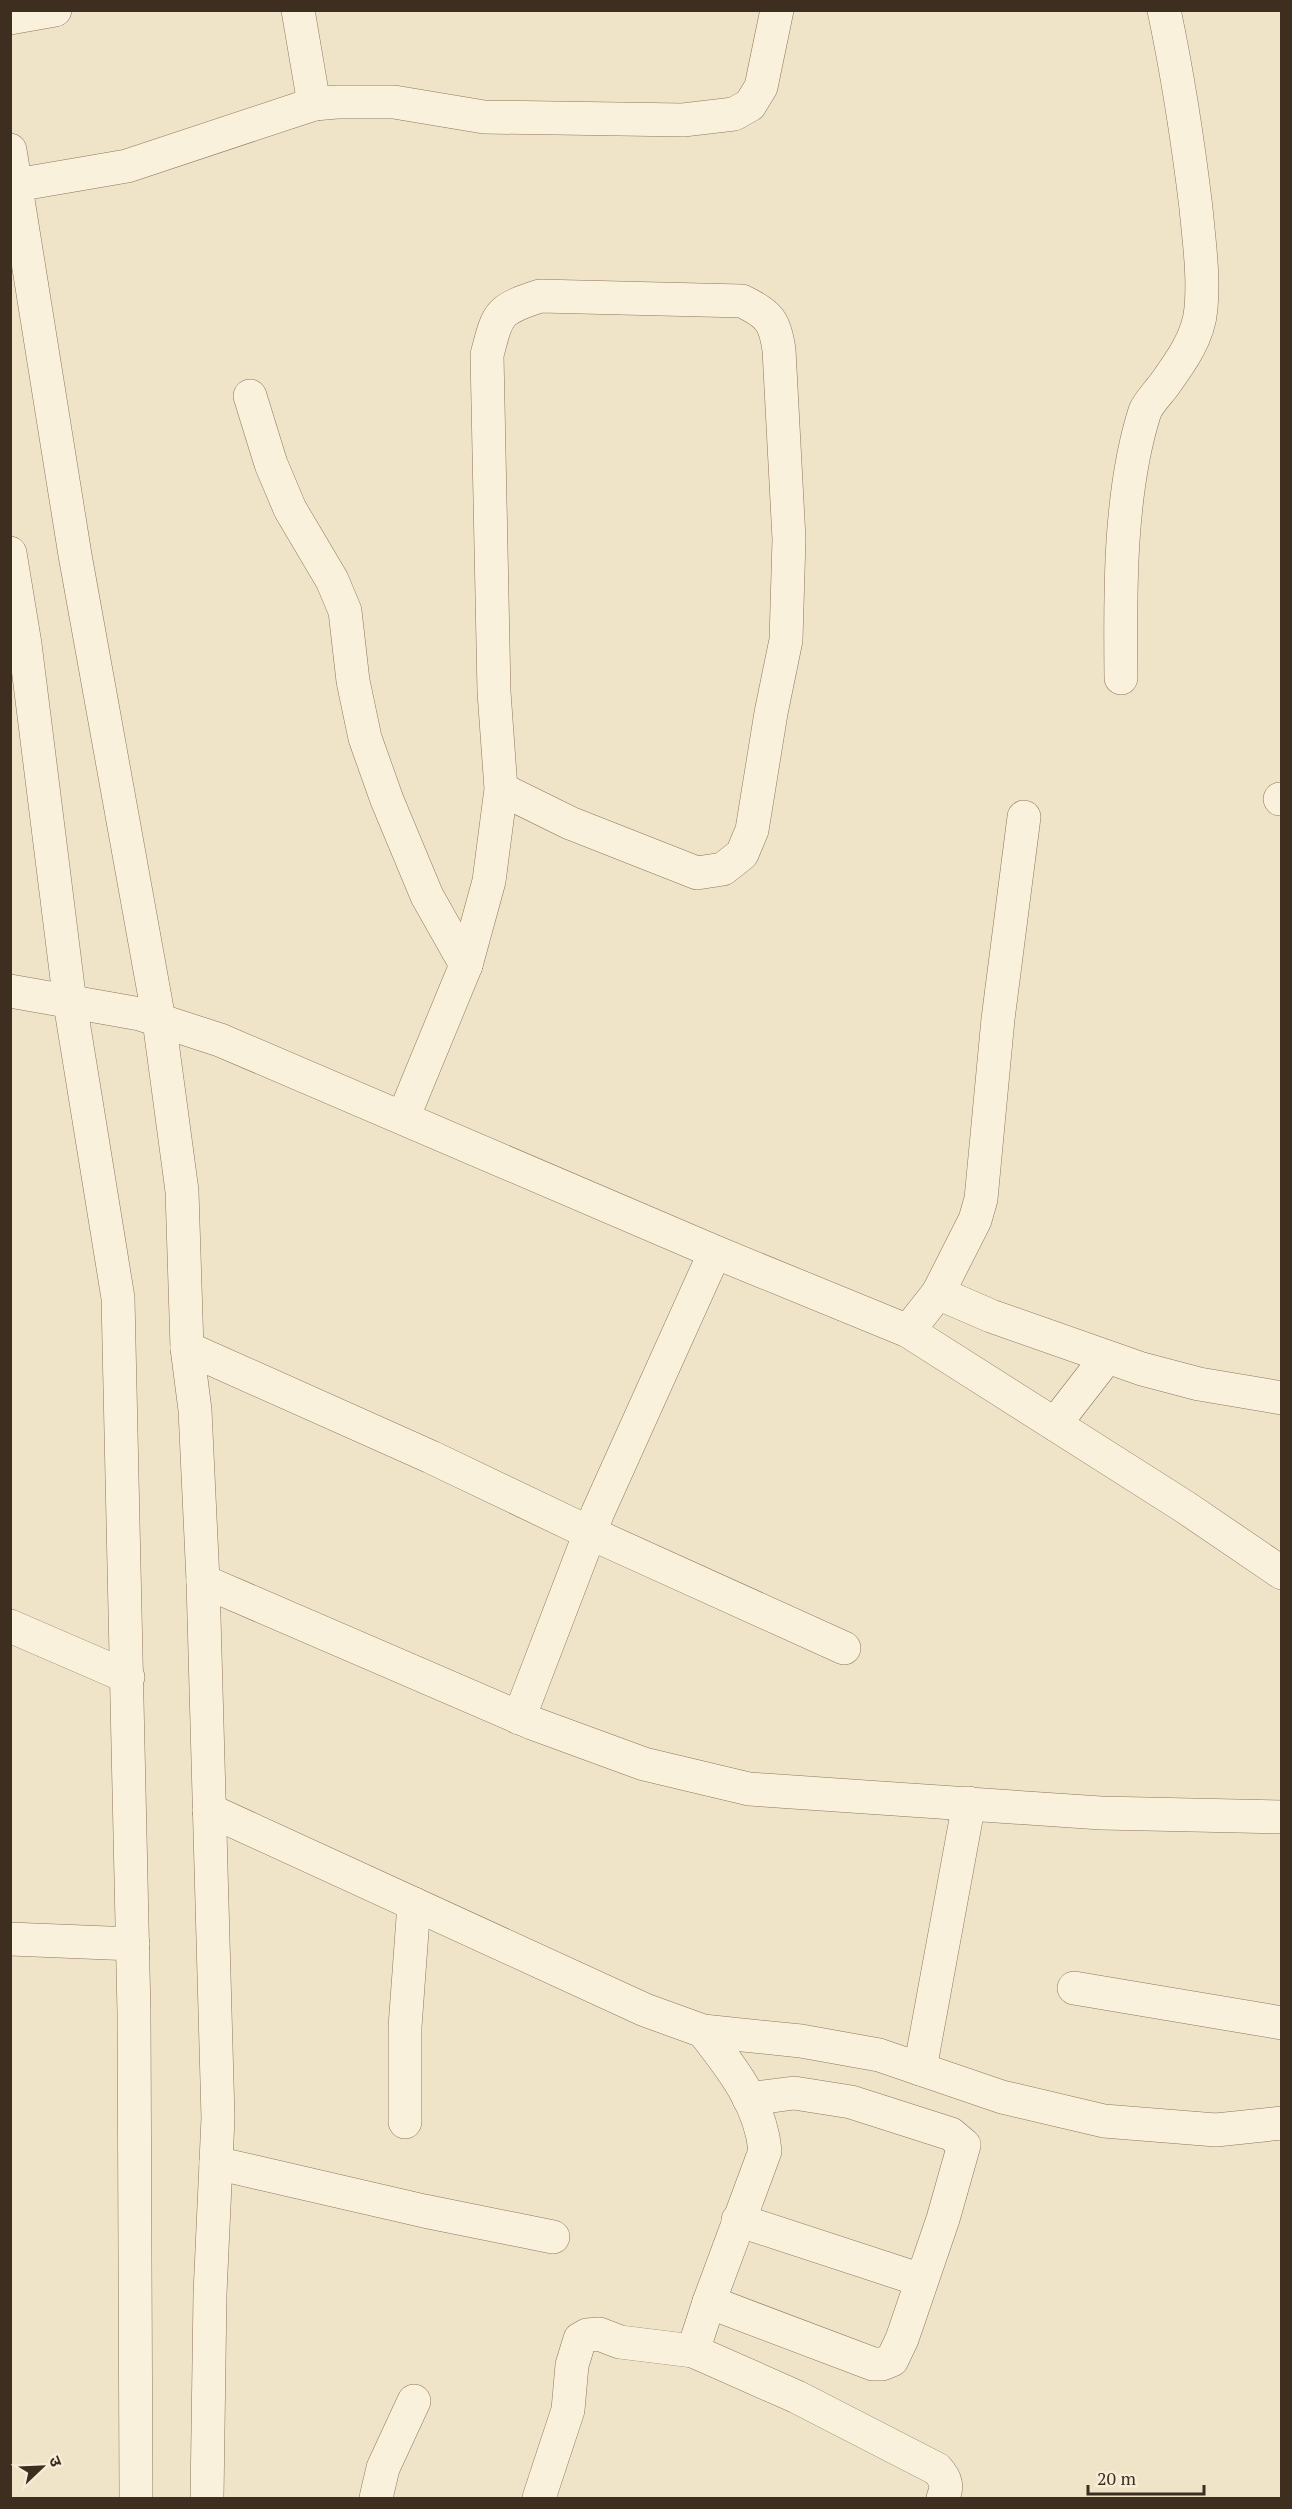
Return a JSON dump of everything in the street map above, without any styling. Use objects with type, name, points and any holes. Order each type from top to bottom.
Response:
[{"type":"street","points":[[10,18],[55,10]]},
{"type":"street","points":[[298,10],[314,104]]},
{"type":"street","points":[[16,185],[127,166],[314,104],[394,102],[484,117],[683,120],[734,114],[750,105],[760,87],[777,10]]},
{"type":"street","points":[[1121,678],[1120,603],[1129,491],[1137,445],[1146,408],[1191,346],[1201,310],[1201,256],[1193,185],[1180,87],[1164,10]]},
{"type":"street","points":[[10,150],[149,1017],[182,1191],[187,1348],[195,1410],[203,1581],[218,2118],[210,2294],[207,2499]]},
{"type":"street","points":[[403,1118],[466,966],[489,881],[501,789],[494,692],[487,355],[496,322],[510,306],[540,296],[742,301],[763,311],[776,330],[778,350],[789,538],[786,629],[752,830],[742,854],[723,869],[697,873],[570,824],[501,789]]},
{"type":"street","points":[[250,396],[271,464],[290,509],[332,580],[345,611],[353,681],[365,738],[387,800],[427,896],[466,966]]},
{"type":"street","points":[[10,553],[25,644],[70,1003],[118,1298],[133,1944],[136,2499]]},
{"type":"street","points":[[908,1331],[938,1293],[975,1220],[981,1199],[998,1019],[1024,817]]},
{"type":"street","points":[[10,991],[149,1017],[220,1040],[715,1252],[908,1331],[1185,1507],[1281,1573]]},
{"type":"street","points":[[519,1718],[590,1533],[715,1252]]},
{"type":"street","points":[[938,1293],[992,1316],[1107,1357],[1198,1384],[1281,1398]]},
{"type":"street","points":[[187,1348],[431,1457],[590,1533],[844,1648]]},
{"type":"street","points":[[1055,1425],[1107,1357]]},
{"type":"street","points":[[203,1581],[519,1718],[644,1764],[748,1790],[1101,1813],[1281,1817]]},
{"type":"street","points":[[10,1626],[128,1677]]},
{"type":"street","points":[[920,2069],[969,1803]]},
{"type":"street","points":[[209,1810],[645,2010],[703,2031],[823,2045],[879,2055],[1002,2097],[1104,2121],[1216,2130],[1281,2123]]},
{"type":"street","points":[[405,2122],[405,2027],[414,1904]]},
{"type":"street","points":[[10,1939],[133,1944]]},
{"type":"street","points":[[1074,1988],[1281,2023]]},
{"type":"street","points":[[693,2351],[738,2220],[765,2151],[763,2131],[749,2099],[736,2074],[703,2031]]},
{"type":"street","points":[[709,2302],[873,2364],[882,2364],[892,2360],[902,2339],[943,2219],[964,2145],[960,2139],[951,2134],[851,2102],[794,2093],[749,2099]]},
{"type":"street","points":[[216,2163],[424,2211],[553,2237]]},
{"type":"street","points":[[738,2220],[921,2280]]},
{"type":"street","points":[[539,2499],[567,2410],[572,2365],[580,2339],[587,2335],[599,2334],[620,2342],[693,2351],[797,2397],[937,2469],[945,2478],[947,2490],[943,2499]]},
{"type":"street","points":[[376,2499],[383,2468],[414,2401]]}]
